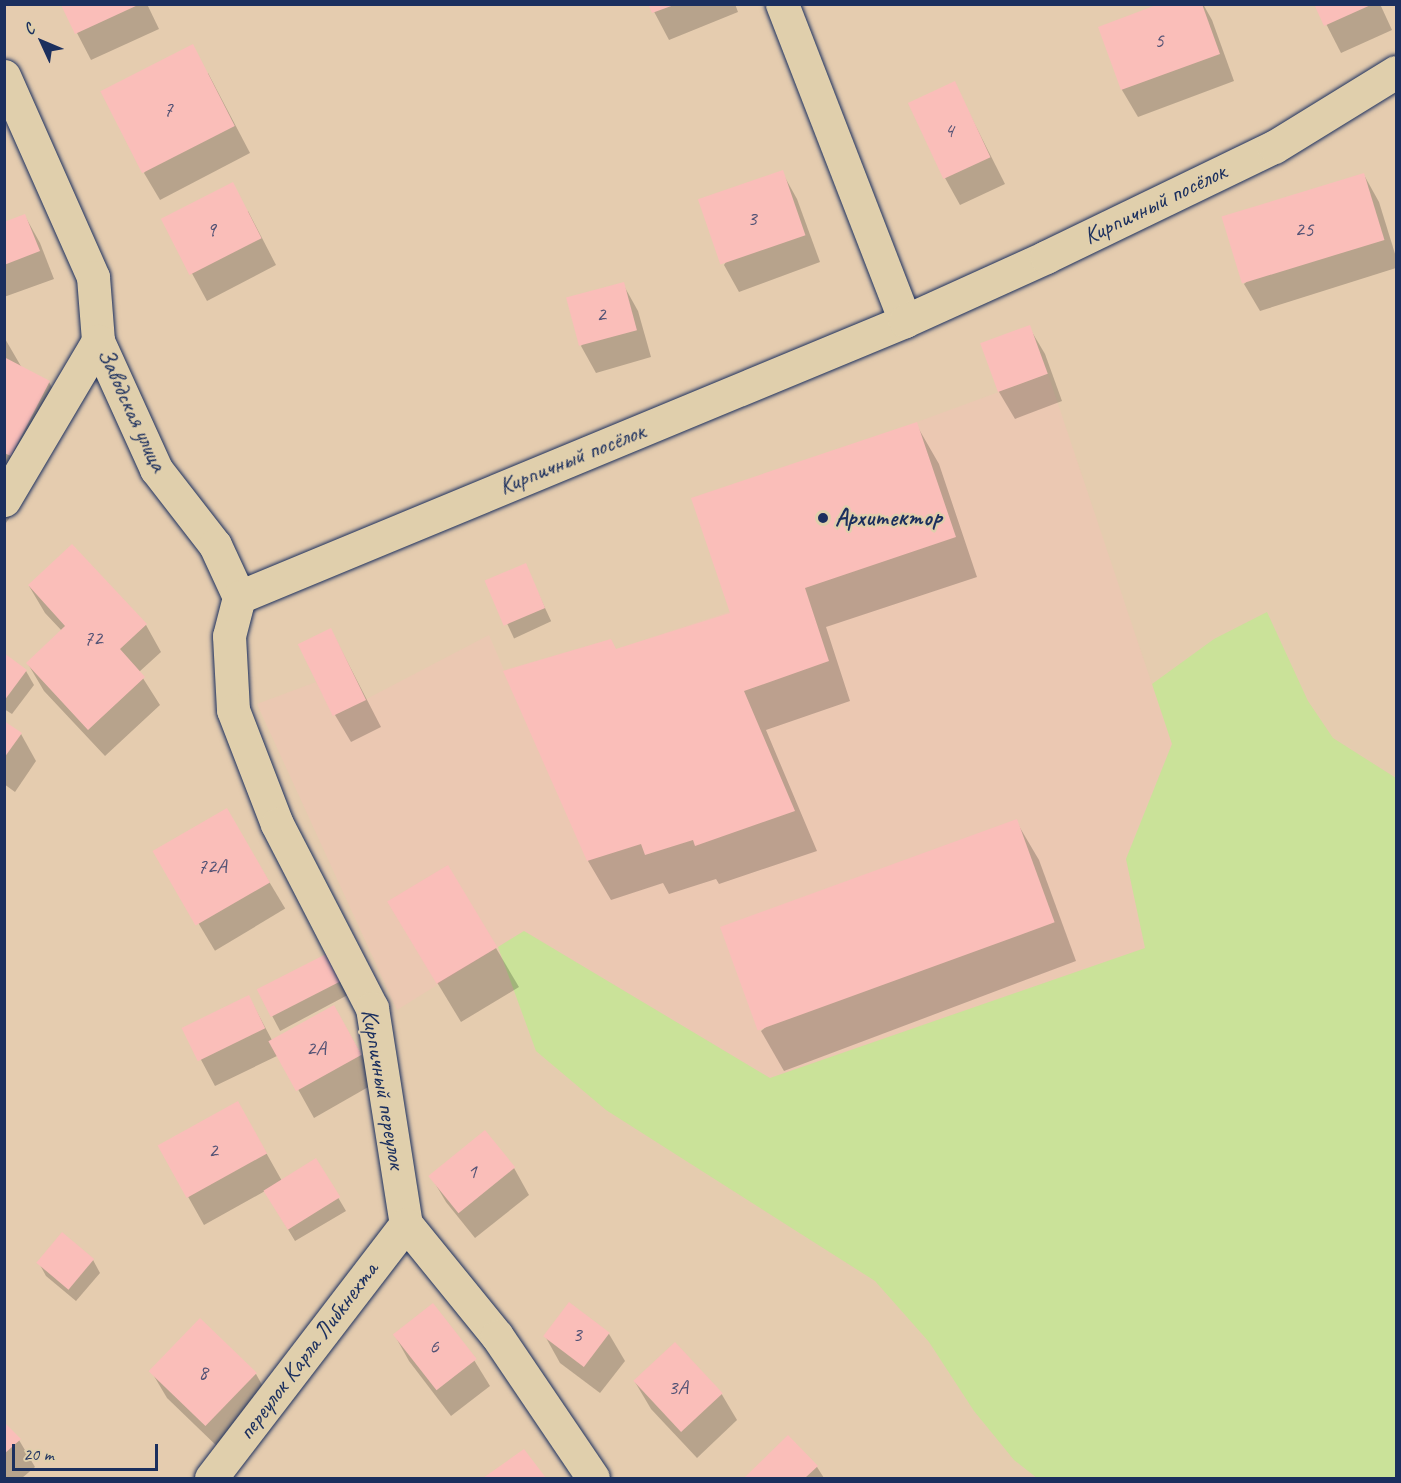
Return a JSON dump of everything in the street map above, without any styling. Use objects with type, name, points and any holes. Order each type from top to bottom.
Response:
[{"type":"street","points":[[782,4],[905,321]]},
{"type":"street","name":"Кирпичный посёлок","points":[[239,597],[905,321],[1046,257],[1274,147],[1396,72]]},
{"type":"street","name":"Заводская улица","points":[[4,76],[93,276],[98,341],[156,469],[215,545],[239,597]]},
{"type":"street","points":[[4,500],[98,341]]},
{"type":"street","name":"Кирпичный переулок","points":[[239,597],[229,636],[233,710],[278,824],[372,1008],[406,1224]]},
{"type":"street","points":[[406,1224],[497,1336],[593,1479]]},
{"type":"street","name":"переулок Карла Либкнехта","points":[[211,1479],[406,1224]]},
{"type":"shaded area","points":[[1048,374],[1172,744],[1126,859],[1146,948],[770,1078],[524,931],[397,1010],[257,704],[316,682],[334,716],[489,635],[504,670],[611,639],[616,649],[955,537],[917,422]]},
{"type":"green space","points":[[1267,612],[1308,701],[1333,738],[1396,778],[1396,1478],[1037,1478],[1014,1460],[974,1411],[929,1342],[875,1281],[606,1110],[536,1051],[498,947],[524,931],[770,1078],[1145,948],[1126,859],[1172,744],[1152,684],[1214,639]]},
{"type":"building","points":[[648,4],[674,4],[674,5],[652,13]]},
{"type":"building","points":[[1159,4],[1202,4],[1220,54],[1121,90],[1098,27]]},
{"type":"building","points":[[1314,4],[1373,4],[1324,26]]},
{"type":"building","points":[[61,5],[138,5],[75,34]]},
{"type":"building","points":[[193,44],[235,126],[142,173],[100,91]]},
{"type":"building","points":[[955,81],[990,157],[943,179],[908,103]]},
{"type":"building","points":[[783,170],[805,235],[720,265],[698,199]]},
{"type":"building","points":[[1364,173],[1384,240],[1242,284],[1222,217]]},
{"type":"building","points":[[233,182],[262,238],[189,275],[161,219]]},
{"type":"building","points":[[25,214],[40,251],[4,265],[4,222]]},
{"type":"building","points":[[624,282],[637,330],[579,346],[566,298]]},
{"type":"building","points":[[1030,325],[1048,374],[998,392],[980,343]]},
{"type":"building","points":[[4,357],[50,381],[11,456],[4,453]]},
{"type":"building","points":[[917,422],[956,537],[805,588],[829,661],[744,691],[795,811],[695,846],[693,840],[645,855],[641,844],[587,861],[503,671],[611,639],[616,649],[730,613],[691,498]]},
{"type":"building","points":[[72,544],[147,624],[120,649],[145,677],[88,730],[26,663],[65,626],[28,585]]},
{"type":"building","points":[[526,563],[545,608],[504,626],[485,581]]},
{"type":"building","points":[[331,628],[366,700],[333,716],[298,644]]},
{"type":"building","points":[[4,653],[27,670],[4,701]]},
{"type":"building","points":[[4,721],[22,733],[4,758]]},
{"type":"building","points":[[227,808],[270,882],[196,925],[153,851]]},
{"type":"building","points":[[1017,819],[1055,922],[758,1030],[720,927]]},
{"type":"building","points":[[448,865],[497,947],[437,984],[387,902]]},
{"type":"building","points":[[328,953],[342,981],[271,1017],[257,989]]},
{"type":"building","points":[[249,995],[265,1028],[198,1061],[182,1028]]},
{"type":"building","points":[[334,1005],[362,1055],[296,1091],[268,1041]]},
{"type":"building","points":[[238,1101],[267,1153],[187,1198],[158,1146]]},
{"type":"building","points":[[485,1130],[515,1167],[458,1213],[428,1176]]},
{"type":"building","points":[[316,1158],[340,1197],[288,1230],[263,1191]]},
{"type":"building","points":[[62,1232],[94,1259],[68,1290],[36,1263]]},
{"type":"building","points":[[569,1302],[610,1333],[584,1367],[543,1336]]},
{"type":"building","points":[[433,1303],[477,1359],[437,1390],[393,1334]]},
{"type":"building","points":[[200,1318],[257,1373],[205,1426],[149,1371]]},
{"type":"building","points":[[675,1342],[723,1393],[681,1432],[633,1381]]},
{"type":"building","points":[[4,1422],[21,1439],[4,1454]]},
{"type":"building","points":[[788,1435],[818,1466],[805,1478],[744,1478]]},
{"type":"building","points":[[524,1449],[546,1478],[483,1478]]},
{"type":"place","name":"Архитектор","points":[[823,518]]}]
